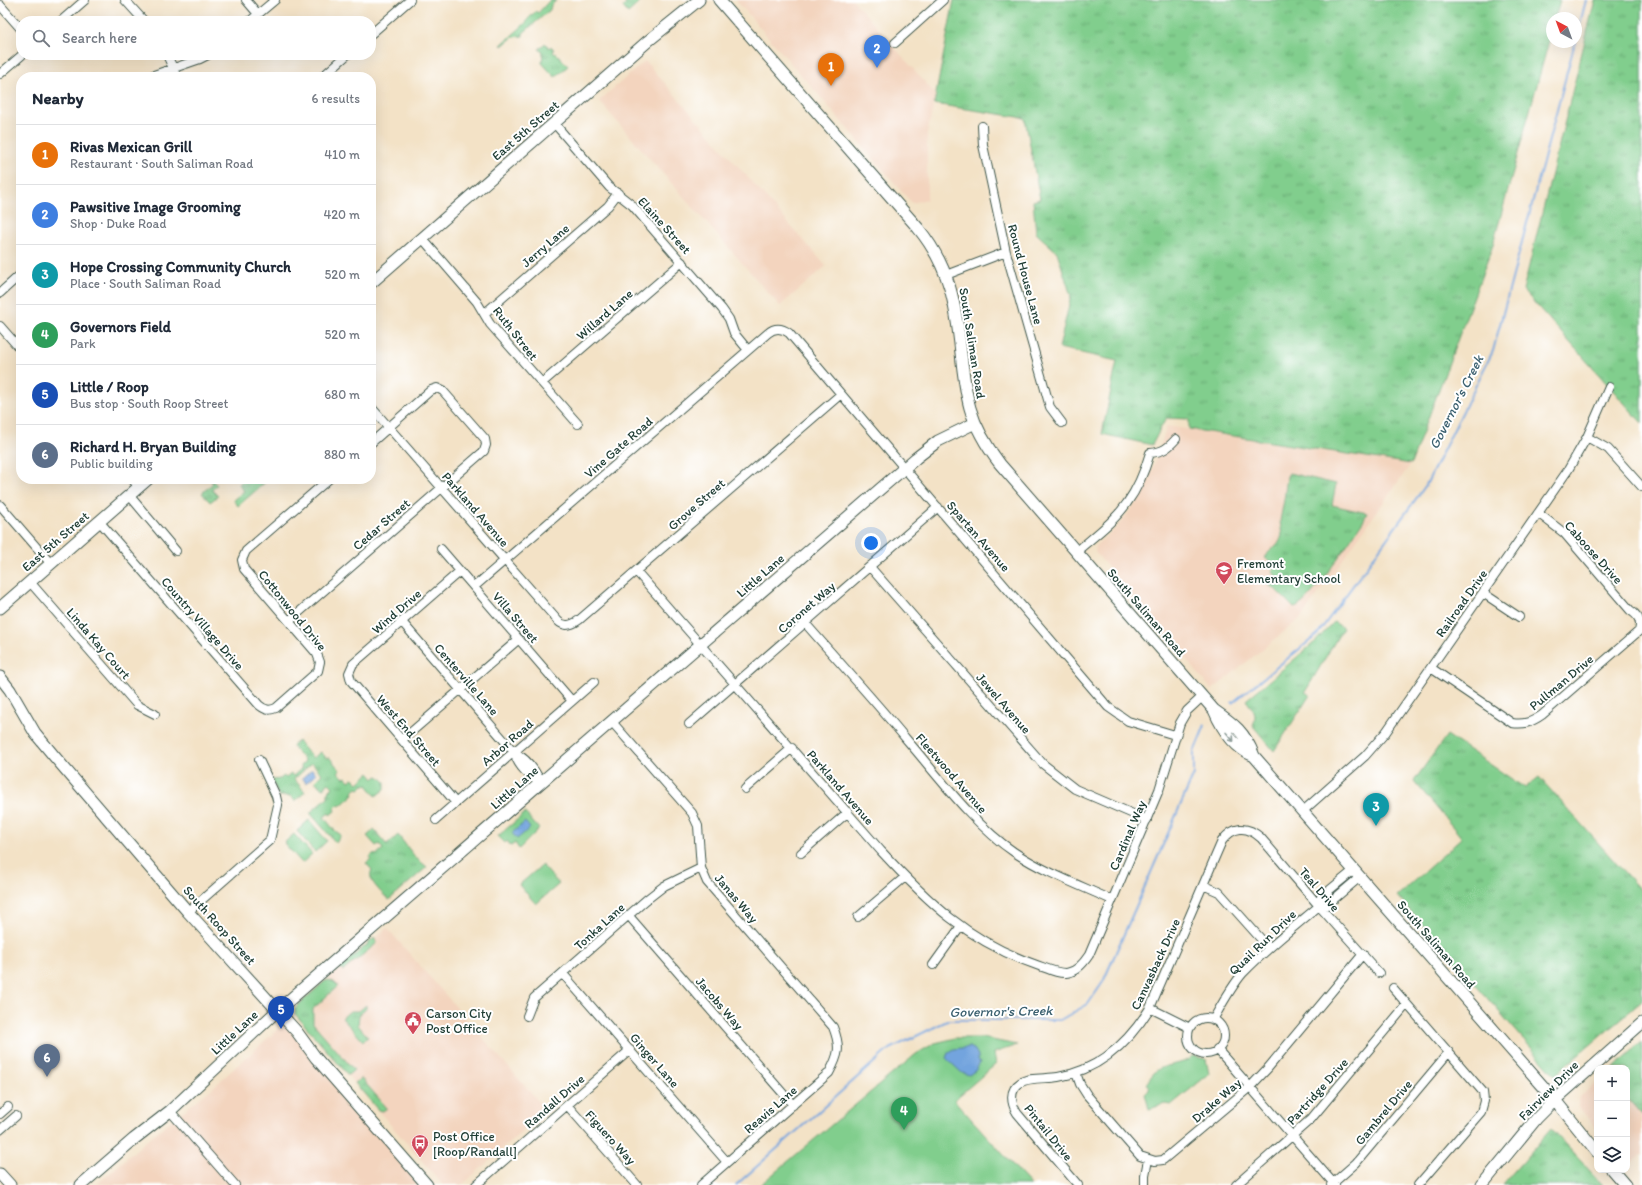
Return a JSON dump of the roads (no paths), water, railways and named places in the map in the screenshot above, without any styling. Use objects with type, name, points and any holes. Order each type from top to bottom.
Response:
[{"type":"main road","name":"East 5th Street","points":[[376,279],[648,41],[699,0]]},
{"type":"main road","name":"South Saliman Road","points":[[719,0],[918,228],[935,252],[946,275],[956,311],[967,398],[975,423],[987,446],[1004,469],[1202,697],[1214,710],[1232,722],[1248,740],[1254,756],[1555,1100],[1594,1148]]},
{"type":"main road","name":"Little Lane","points":[[81,1185],[134,1139],[170,1111],[278,1010],[905,468],[938,441],[975,423]]},
{"type":"main road","name":"East 5th Street","points":[[0,608],[129,495],[135,484]]},
{"type":"main road","name":"South Roop Street","points":[[0,677],[10,690],[35,733],[188,912],[278,1010],[316,1058],[427,1185]]},
{"type":"main road","name":"Fairview Drive","points":[[1482,1185],[1537,1118],[1555,1100],[1642,1024]]},
{"type":"main road","points":[[1615,1173],[1625,1185]]},
{"type":"main road","points":[[0,1174],[10,1185]]},
{"type":"street","points":[[67,16],[85,0]]},
{"type":"street","points":[[125,0],[139,16]]},
{"type":"street","points":[[246,0],[258,14]]},
{"type":"street","points":[[256,16],[275,0]]},
{"type":"street","points":[[376,30],[410,0]]},
{"type":"street","points":[[895,43],[943,0]]},
{"type":"street","points":[[0,5],[16,23]]},
{"type":"street","points":[[0,74],[16,60]]},
{"type":"street","points":[[169,60],[175,72]]},
{"type":"street","points":[[162,72],[197,60]]},
{"type":"street","points":[[328,72],[341,60]]},
{"type":"street","name":"Elaine Street","points":[[554,123],[609,187],[632,205],[726,313],[734,333],[748,350]]},
{"type":"street","name":"Round House Lane","points":[[982,126],[983,145],[1006,252],[1050,407],[1062,423]]},
{"type":"street","name":"Jerry Lane","points":[[484,313],[608,206],[618,193]]},
{"type":"street","name":"Ruth Street","points":[[422,238],[478,302],[490,324],[578,424]]},
{"type":"street","points":[[946,275],[1006,252]]},
{"type":"street","name":"Willard Lane","points":[[542,383],[682,262]]},
{"type":"street","points":[[0,293],[16,279]]},
{"type":"street","points":[[0,326],[16,344]]},
{"type":"street","name":"Vine Gate Road","points":[[474,587],[770,331],[779,329]]},
{"type":"street","name":"Spartan Avenue","points":[[779,329],[789,334],[1108,707],[1128,721],[1175,735]]},
{"type":"street","name":"Railroad Drive","points":[[1303,811],[1364,756],[1386,732],[1568,470],[1586,437],[1609,387]]},
{"type":"street","name":"Cedar Street","points":[[289,621],[484,451],[486,445],[485,439],[444,391],[438,388],[431,390],[389,427]]},
{"type":"street","name":"Grove Street","points":[[563,625],[572,625],[579,620],[841,394]]},
{"type":"street","name":"Parkland Avenue","points":[[376,413],[563,625]]},
{"type":"street","points":[[376,439],[389,427]]},
{"type":"street","points":[[1586,437],[1608,449],[1642,487]]},
{"type":"street","points":[[1076,552],[1110,522],[1127,503],[1145,468],[1150,453],[1167,449],[1176,439]]},
{"type":"street","name":"Cottonwood Drive","points":[[296,690],[318,671],[320,662],[317,654],[244,569],[242,560],[246,551],[323,484]]},
{"type":"street","points":[[129,495],[176,551]]},
{"type":"street","points":[[0,505],[51,564]]},
{"type":"street","name":"Coronet Way","points":[[689,724],[870,568],[938,507]]},
{"type":"street","name":"Caboose Drive","points":[[1538,513],[1564,533],[1630,610],[1639,617],[1640,629]]},
{"type":"street","name":"Country Village Drive","points":[[99,521],[259,705],[270,711],[276,708],[296,690]]},
{"type":"street","name":"Villa Street","points":[[441,549],[572,701]]},
{"type":"street","name":"Jewel Avenue","points":[[870,568],[1043,764],[1075,789],[1147,820]]},
{"type":"street","name":"Wind Drive","points":[[349,671],[353,664],[460,571]]},
{"type":"street","name":"Parkland Avenue","points":[[636,571],[905,876],[938,910],[985,943],[1004,953],[1063,973]]},
{"type":"street","name":"Linda Kay Court","points":[[30,582],[137,705],[155,714]]},
{"type":"street","points":[[1483,593],[1518,617]]},
{"type":"street","name":"Centerville Lane","points":[[402,622],[514,752],[523,757],[536,771],[541,783]]},
{"type":"street","name":"Fleetwood Avenue","points":[[805,623],[936,774],[992,835],[1013,851],[1038,866],[1112,900]]},
{"type":"street","name":"Pullman Drive","points":[[1431,668],[1512,723],[1520,725],[1532,722],[1542,715],[1640,629]]},
{"type":"street","points":[[402,740],[519,639]]},
{"type":"street","name":"West End Street","points":[[349,671],[351,681],[456,803]]},
{"type":"street","name":"Arbor Road","points":[[436,820],[594,682]]},
{"type":"street","name":"Cardinal Way","points":[[1063,973],[1070,973],[1082,965],[1089,955],[1147,820],[1163,778],[1175,735],[1185,713],[1202,697]]},
{"type":"street","name":"Janas Way","points":[[612,722],[692,813],[698,826],[701,868],[707,882],[833,1027],[838,1042]]},
{"type":"street","points":[[745,789],[792,748]]},
{"type":"street","points":[[188,912],[270,840],[278,805],[276,796],[259,760]]},
{"type":"street","points":[[801,853],[848,812]]},
{"type":"street","name":"Canvasback Drive","points":[[1014,1090],[1019,1083],[1025,1080],[1044,1079],[1076,1073],[1097,1063],[1115,1050],[1134,1031],[1150,1008],[1222,841],[1229,833],[1240,829]]},
{"type":"street","name":"Teal Drive","points":[[1240,829],[1250,830],[1261,838],[1378,973]]},
{"type":"street","name":"Tonka Lane","points":[[527,1016],[534,998],[564,974],[664,886],[701,868]]},
{"type":"street","name":"Quail Run Drive","points":[[1213,1020],[1225,998],[1242,974],[1269,948],[1319,906],[1321,897],[1357,874]]},
{"type":"street","name":"Quail Run Drive","points":[[1319,906],[1327,906],[1339,895],[1357,874]]},
{"type":"street","points":[[858,917],[905,876]]},
{"type":"street","points":[[1203,885],[1219,892],[1269,948]]},
{"type":"street","points":[[1333,888],[1339,895]]},
{"type":"street","name":"Jacobs Way","points":[[629,916],[793,1105]]},
{"type":"street","points":[[933,965],[961,926]]},
{"type":"street","name":"Drake Way","points":[[1148,1160],[1163,1160],[1170,1155],[1250,1087],[1268,1068],[1363,954]]},
{"type":"street","name":"Ginger Lane","points":[[564,974],[727,1162]]},
{"type":"street","points":[[1393,988],[1483,1092],[1484,1101],[1481,1112],[1418,1185]]},
{"type":"street","name":"Partridge Drive","points":[[1236,1185],[1311,1119],[1407,1004]]},
{"type":"street","points":[[1150,1008],[1190,1028]]},
{"type":"street","points":[[1202,1019],[1213,1020],[1218,1023],[1224,1033],[1221,1045],[1218,1049],[1206,1054],[1195,1050],[1189,1040],[1190,1028],[1193,1024],[1202,1019]]},
{"type":"street","name":"Reavis Lane","points":[[701,1185],[829,1073],[837,1057],[838,1042]]},
{"type":"street","points":[[1218,1049],[1333,1184]]},
{"type":"street","name":"Randall Drive","points":[[476,1185],[630,1050]]},
{"type":"street","name":"Gambrel Drive","points":[[1333,1184],[1356,1163],[1449,1052]]},
{"type":"street","points":[[1076,1073],[1080,1084],[1088,1095],[1140,1156],[1148,1160],[1144,1175],[1145,1185]]},
{"type":"street","name":"Pintail Drive","points":[[1014,1090],[1012,1102],[1017,1112],[1078,1185]]},
{"type":"street","name":"Figuero Way","points":[[566,1106],[637,1185]]},
{"type":"street","points":[[0,1114],[8,1107]]},
{"type":"street","points":[[170,1111],[235,1185]]},
{"type":"street","points":[[0,1130],[16,1116]]},
{"type":"water","points":[[312,769],[316,774],[306,783],[302,778]]},
{"type":"water","points":[[525,822],[530,828],[517,839],[512,833]]},
{"type":"water","points":[[969,1047],[976,1052],[980,1063],[976,1070],[969,1075],[962,1073],[946,1058],[948,1053],[954,1049]]},
{"type":"waterway","name":"Governor's Creek","points":[[1582,16],[1586,0]]},
{"type":"waterway","name":"Governor's Creek","points":[[1232,703],[1317,635],[1426,485],[1493,351],[1573,48]]},
{"type":"waterway","name":"Governor's Creek","points":[[736,1185],[888,1050],[949,1020],[1060,1020],[1088,1004],[1103,982],[1194,774],[1194,752],[1205,725]]},
{"type":"place","name":"Pawsitive Image Grooming","points":[[877,68]]},
{"type":"place","name":"Rivas Mexican Grill","points":[[831,86]]},
{"type":"place","name":"Fremont Elementary School","points":[[1224,585]]},
{"type":"place","name":"Hope Crossing Community Church","points":[[1376,826]]},
{"type":"place","name":"Little / Roop","points":[[281,1029]]},
{"type":"place","name":"Carson City Post Office","points":[[413,1035]]},
{"type":"place","name":"Richard H. Bryan Building","points":[[47,1077]]},
{"type":"place","name":"Governors Field","points":[[904,1130]]},
{"type":"place","name":"Post Office [Roop/Randall]","points":[[420,1158]]}]
